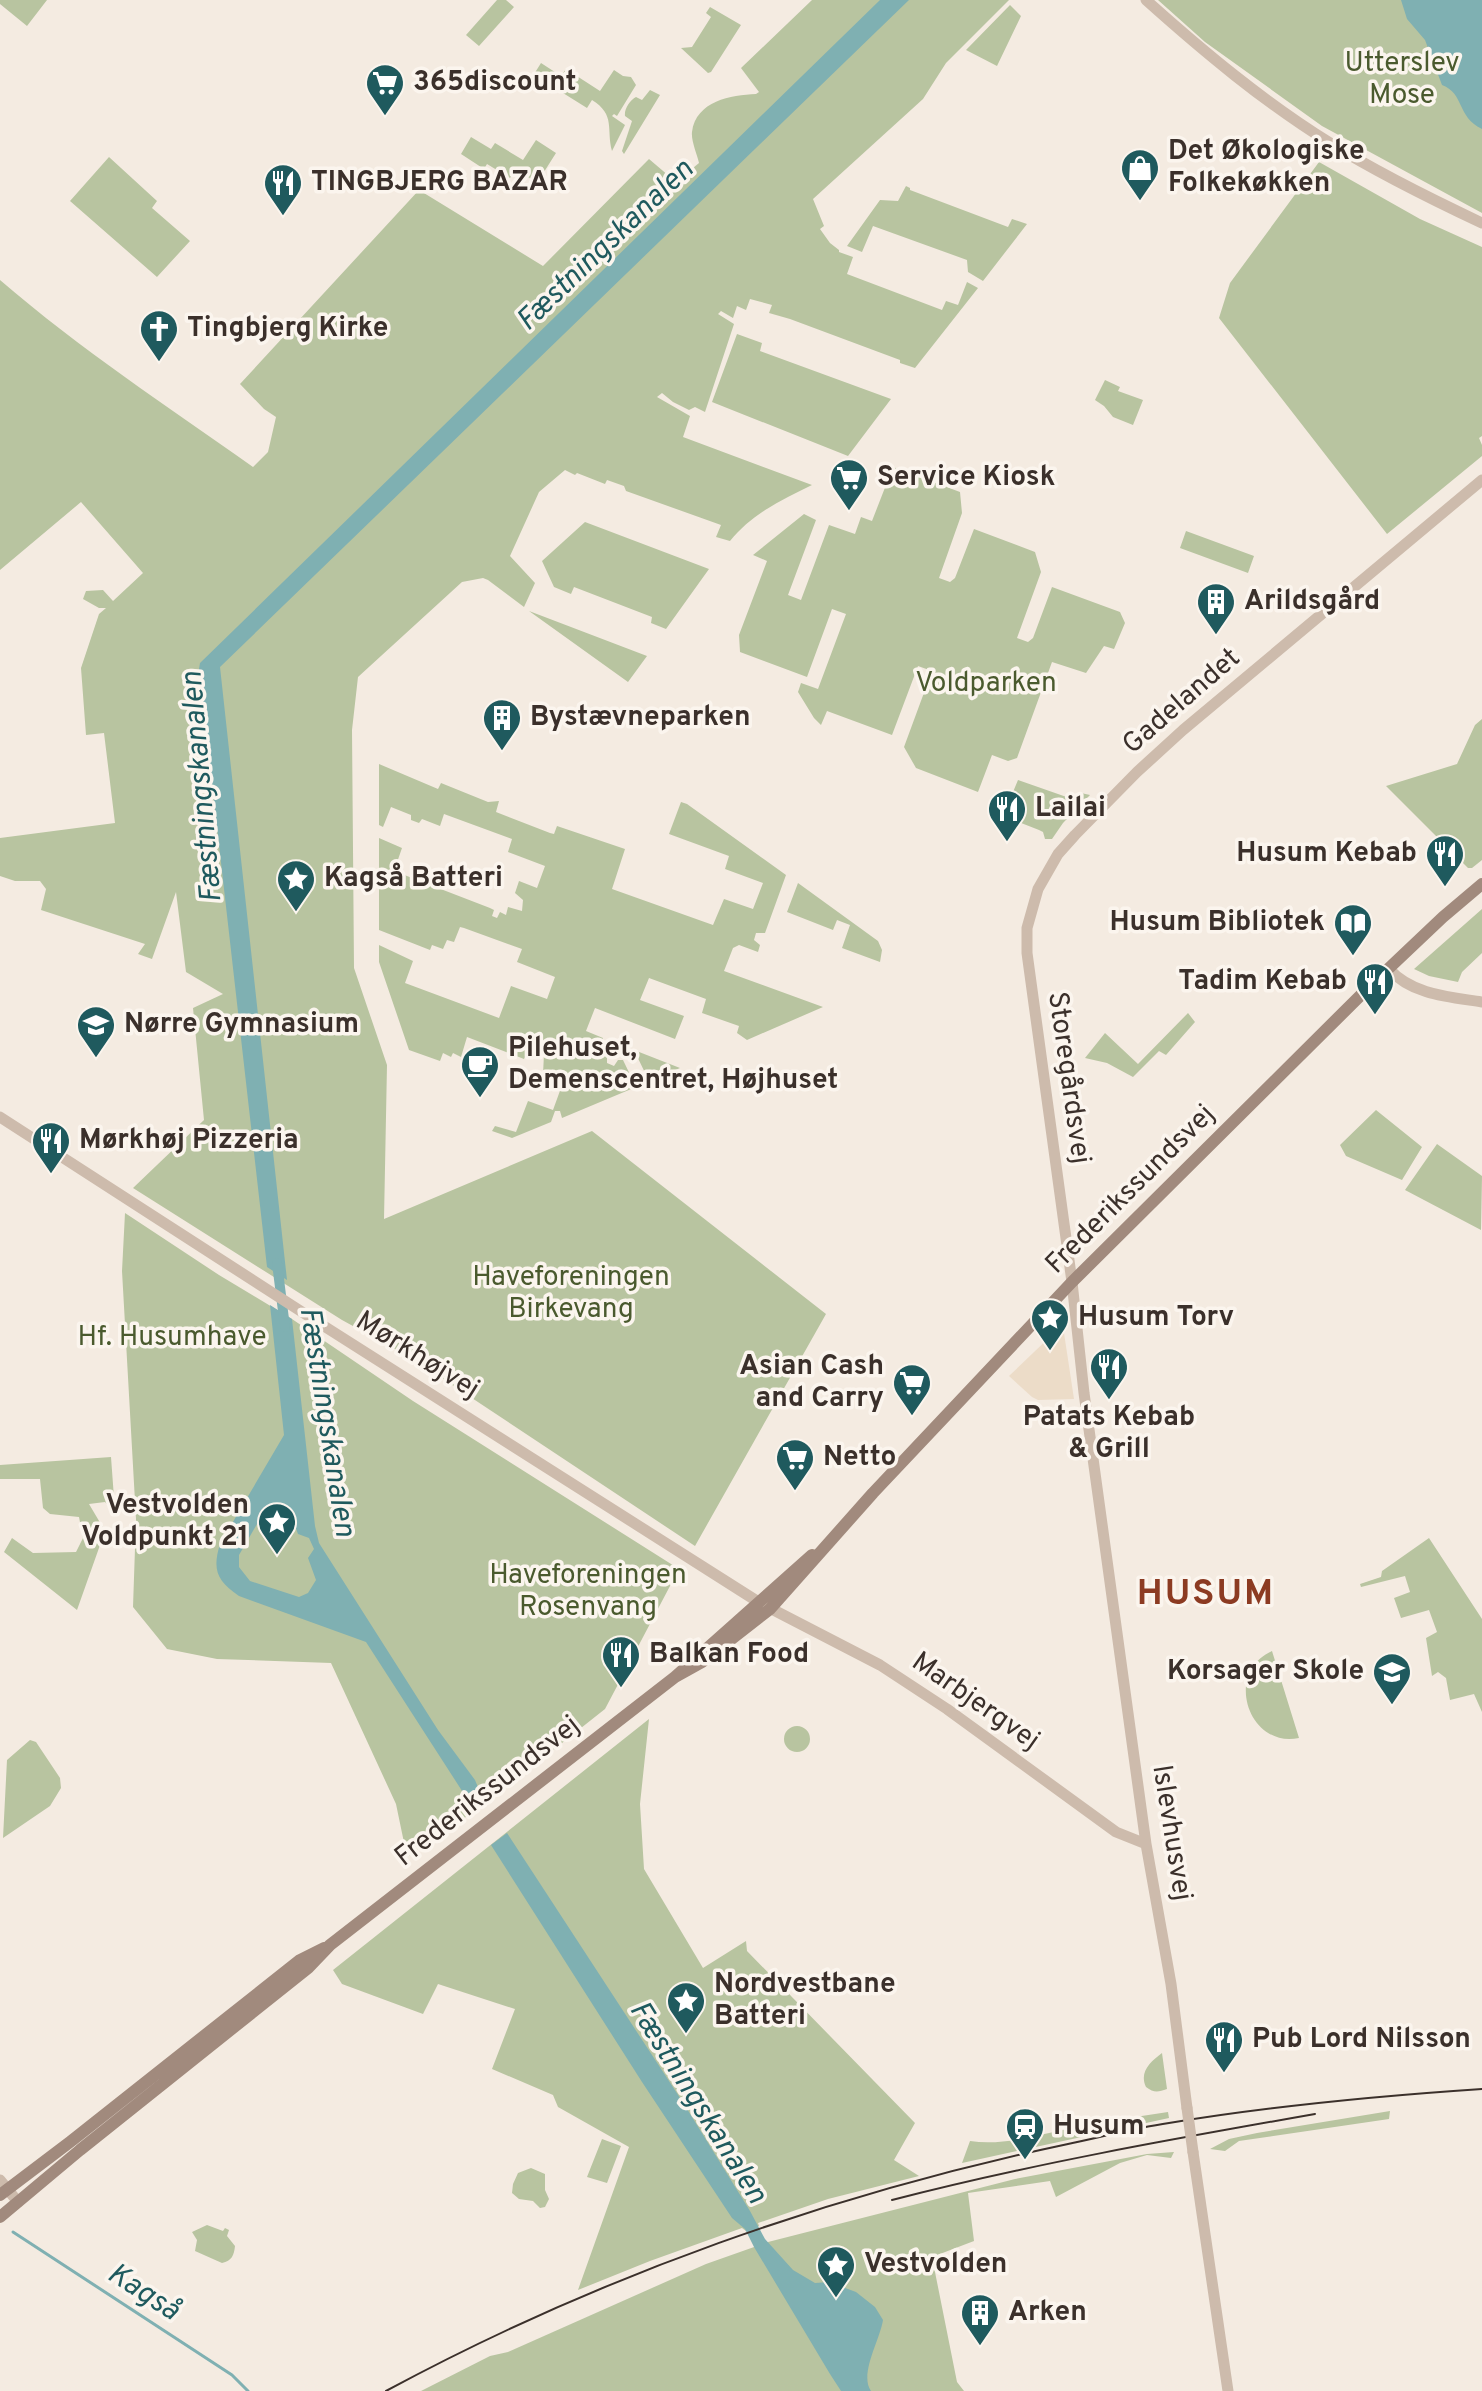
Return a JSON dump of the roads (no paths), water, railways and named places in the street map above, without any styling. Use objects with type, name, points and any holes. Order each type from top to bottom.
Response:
[{"type":"main road","name":"Frederikssundsvej","points":[[0,2217],[308,1968],[330,1945],[675,1677],[702,1662],[802,1575],[827,1543],[1072,1282],[1389,969],[1482,884]]},
{"type":"main road","name":"Frederikssundsvej","points":[[2,2188],[82,2133],[300,1960],[330,1945]]},
{"type":"street","points":[[1146,0],[1205,53],[1331,143],[1482,223]]},
{"type":"street","name":"Gadelandet","points":[[1027,928],[1038,889],[1058,854],[1137,772],[1482,480]]},
{"type":"street","name":"Storegårdsvej","points":[[1027,928],[1027,953],[1072,1282]]},
{"type":"street","points":[[1389,969],[1397,979],[1415,988],[1482,1002]]},
{"type":"street","name":"Mørkhøjvej","points":[[0,1117],[765,1606]]},
{"type":"street","name":"Islevhusvej","points":[[1072,1282],[1084,1393],[1146,1844],[1171,1984],[1228,2391]]},
{"type":"street","name":"Marbjergvej","points":[[765,1606],[880,1665],[1006,1751],[1116,1832],[1146,1844]]},
{"type":"street","points":[[2,2188],[18,2202]]},
{"type":"water","points":[[880,0],[909,0],[220,667],[287,1280],[267,1267],[200,663]]},
{"type":"water","points":[[1401,0],[1482,0],[1482,129],[1468,118],[1454,94],[1442,85],[1425,40],[1407,19]]},
{"type":"water","points":[[270,1305],[292,1319],[319,1543],[438,1730],[475,1780],[485,1804],[475,1811],[366,1642],[239,1596],[221,1580],[216,1561],[220,1544],[284,1435]],"holes":[[[283,1506],[290,1512],[298,1534],[309,1538],[314,1549],[308,1558],[316,1580],[308,1593],[299,1597],[250,1581],[239,1567],[239,1555],[264,1512]]]},
{"type":"water","points":[[507,1833],[684,2104],[765,2239],[793,2270],[815,2283],[829,2282],[856,2292],[875,2307],[883,2320],[867,2376],[871,2391],[841,2391],[745,2229],[732,2218],[642,2082],[491,1845]]},
{"type":"waterway","name":"Fæstningskanalen","points":[[277,1263],[285,1327]]},
{"type":"waterway","name":"Kagså","points":[[13,2232],[232,2375],[248,2391]]},
{"type":"tram line","points":[[386,2391],[467,2349],[633,2275],[718,2243],[892,2188],[980,2164],[1156,2125],[1325,2102],[1482,2089]]},
{"type":"tram line","points":[[892,2200],[1049,2164],[1315,2114]]},
{"type":"place","name":"365discount","points":[[385,117]]},
{"type":"place","name":"Det Økologiske Folkekøkken","points":[[1140,202]]},
{"type":"place","name":"TINGBJERG BAZAR","points":[[283,217]]},
{"type":"place","name":"Tingbjerg Kirke","points":[[159,363]]},
{"type":"place","name":"Service Kiosk","points":[[849,512]]},
{"type":"place","name":"Arildsgård","points":[[1216,636]]},
{"type":"place","name":"Bystævneparken","points":[[502,752]]},
{"type":"place","name":"Lailai","points":[[1007,843]]},
{"type":"place","name":"Husum Kebab","points":[[1445,888]]},
{"type":"place","name":"Kagså Batteri","points":[[296,913]]},
{"type":"place","name":"Husum Bibliotek","points":[[1353,957]]},
{"type":"place","name":"Tadim Kebab","points":[[1375,1016]]},
{"type":"place","name":"Nørre Gymnasium","points":[[96,1059]]},
{"type":"place","name":"Pilehuset, Demenscentret, Højhuset","points":[[480,1099]]},
{"type":"place","name":"Mørkhøj Pizzeria","points":[[51,1175]]},
{"type":"place","name":"Husum Torv","points":[[1050,1352]]},
{"type":"place","name":"Patats Kebab & Grill","points":[[1109,1401]]},
{"type":"place","name":"Asian Cash and Carry","points":[[912,1417]]},
{"type":"place","name":"Netto","points":[[795,1492]]},
{"type":"place","name":"Vestvolden Voldpunkt 21","points":[[277,1556]]},
{"type":"place","name":"Balkan Food","points":[[621,1689]]},
{"type":"place","name":"Korsager Skole","points":[[1392,1706]]},
{"type":"place","name":"Nordvestbane Batteri","points":[[686,2035]]},
{"type":"place","name":"Pub Lord Nilsson","points":[[1224,2074]]},
{"type":"place","name":"Husum","points":[[1025,2161]]},
{"type":"place","name":"Vestvolden","points":[[836,2299]]},
{"type":"place","name":"Arken","points":[[980,2347]]},
{"type":"district","name":"HUSUM","points":[[1206,1595]]},
{"type":"park label","name":"Utterslev Mose","points":[[1402,80]]},
{"type":"park label","name":"Voldparken","points":[[986,684]]},
{"type":"park label","name":"Haveforeningen Birkevang","points":[[571,1294]]},
{"type":"park label","name":"Hf. Husumhave","points":[[172,1338]]},
{"type":"park label","name":"Haveforeningen Rosenvang","points":[[588,1592]]}]
